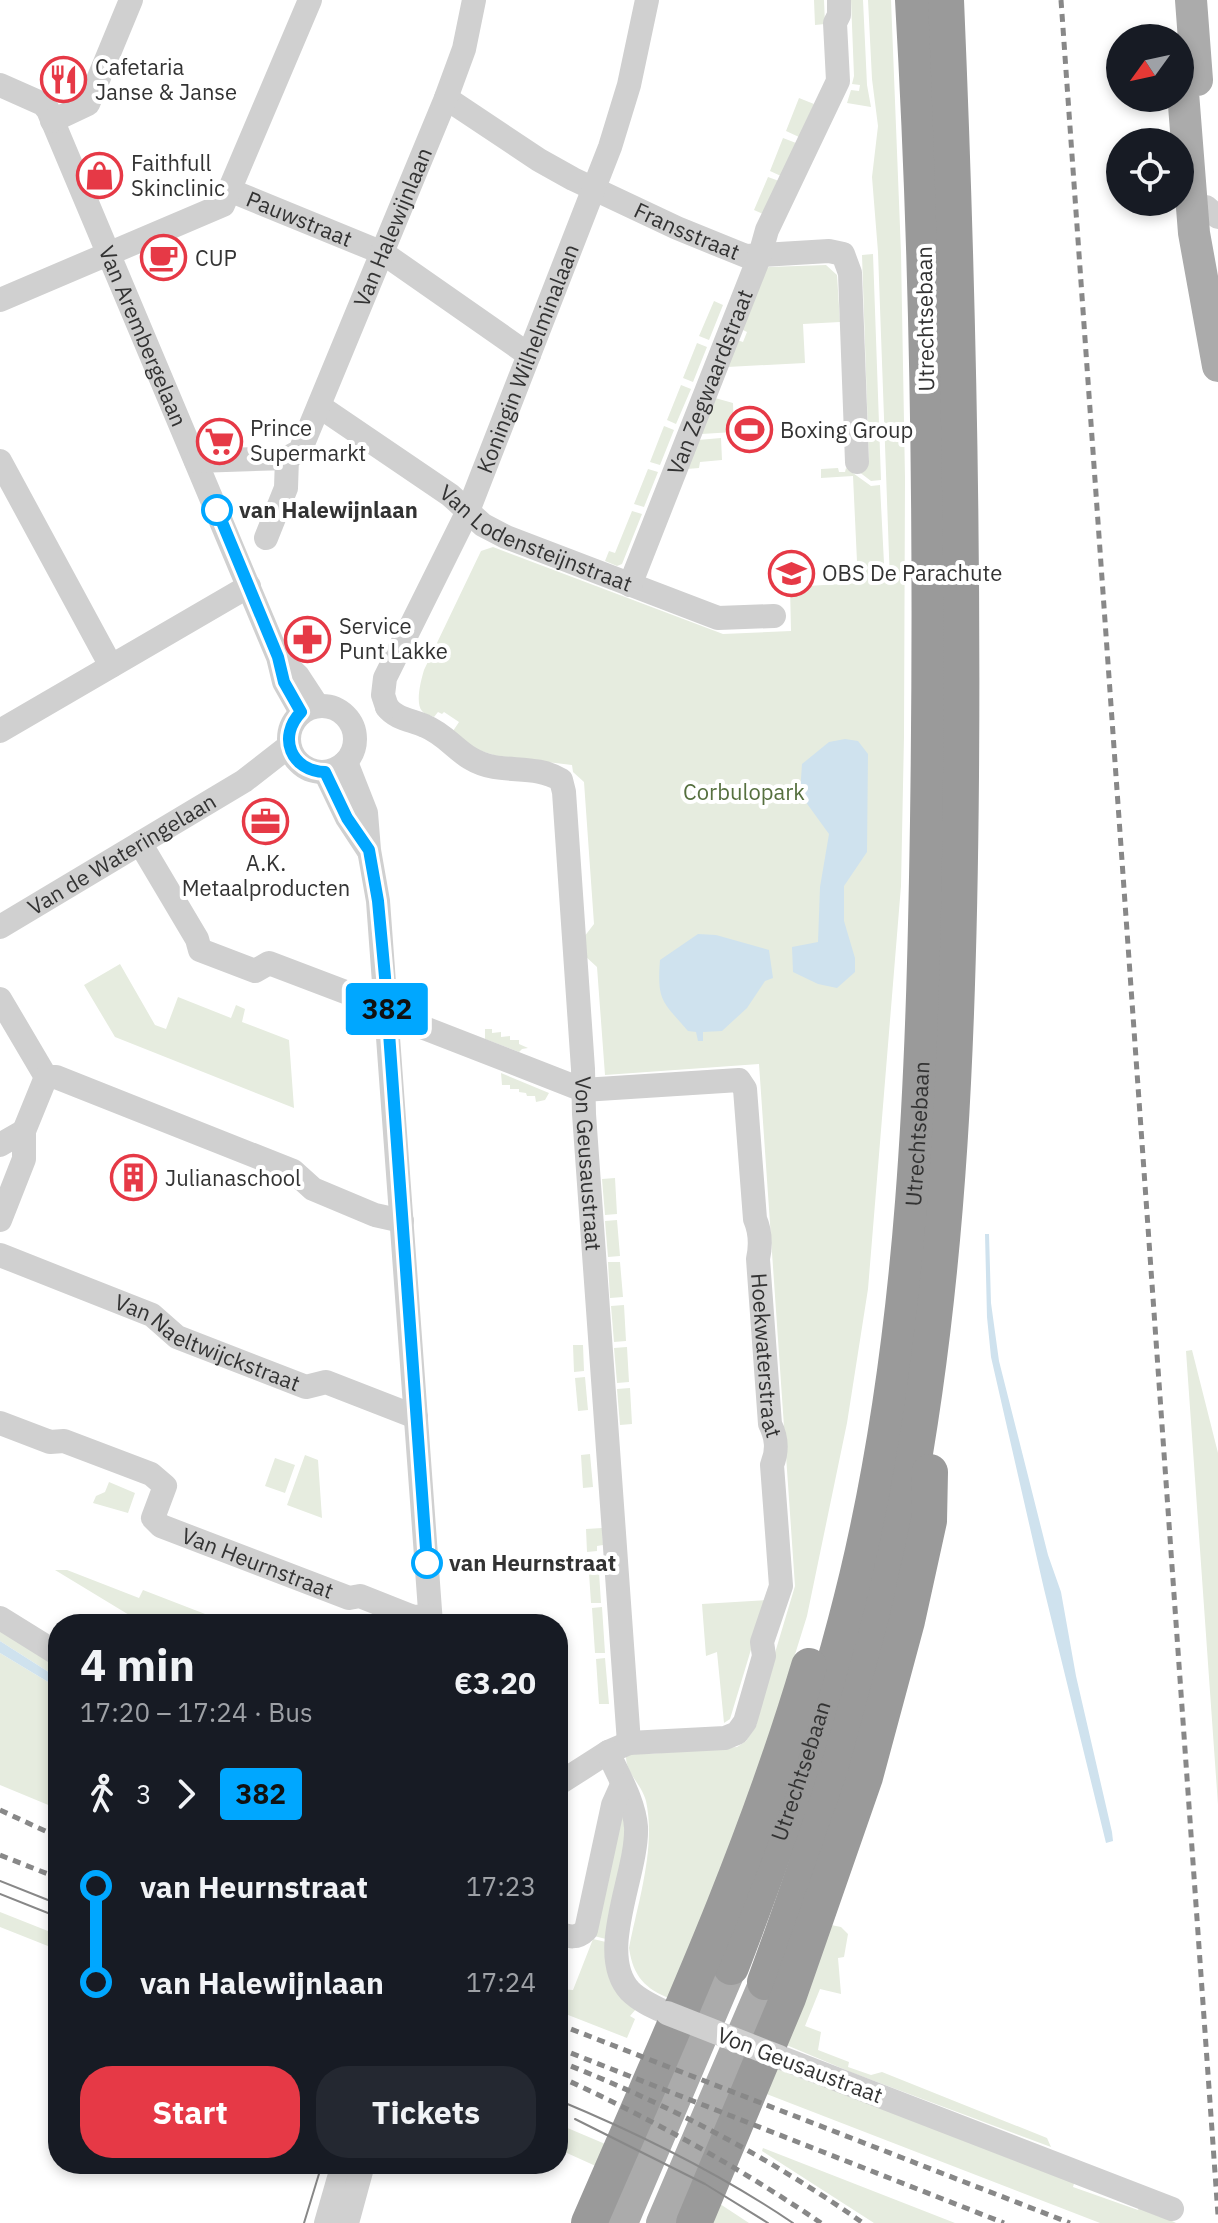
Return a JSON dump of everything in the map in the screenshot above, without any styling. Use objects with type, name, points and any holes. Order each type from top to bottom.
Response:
[{"type":"highway","name":"Utrechtsebaan","points":[[731,1967],[806,1760],[857,1575],[892,1381],[907,1257],[919,1097],[927,899],[930,649],[923,221],[913,0]]},
{"type":"highway","name":"Utrechtsebaan","points":[[765,1982],[822,1825],[873,1653],[905,1507],[935,1309],[953,1064],[960,809],[959,369],[946,0]]},
{"type":"highway","points":[[694,2223],[753,2087],[793,1984],[865,1777],[907,1621],[929,1521],[935,1309]]},
{"type":"highway","points":[[589,2223],[722,1909],[779,1758],[823,1615],[857,1575]]},
{"type":"main road","points":[[1176,0],[1178,24]]},
{"type":"main road","points":[[1191,0],[1205,212],[1200,277],[1218,366]]},
{"type":"main road","points":[[1189,112],[1218,278]]},
{"type":"main road","name":"Utrechtsebaan","points":[[622,2223],[731,1967]]},
{"type":"main road","name":"Utrechtsebaan","points":[[662,2223],[765,1982]]},
{"type":"street","points":[[52,121],[88,104],[131,0]]},
{"type":"street","points":[[0,300],[223,205],[310,0]]},
{"type":"street","name":"Van Halewijnlaan","points":[[266,538],[286,488],[294,454],[319,406],[446,98],[464,49],[474,0]]},
{"type":"street","name":"Koningin Wilhelminalaan","points":[[387,707],[383,695],[385,678],[468,511],[595,189],[629,85],[647,0]]},
{"type":"street","name":"Van Zegwaardstraat","points":[[630,585],[760,255],[767,230],[838,81],[835,23],[839,15],[839,0]]},
{"type":"street","name":"Van Arembergelaan","points":[[0,85],[43,104],[52,121],[249,586],[278,657],[284,682],[309,709]]},
{"type":"street","name":"Fransstraat","points":[[446,98],[539,160],[677,228],[746,256],[829,251],[843,254],[850,273],[857,462]]},
{"type":"street","name":"Pauwstraat","points":[[229,190],[383,253],[529,355]]},
{"type":"street","name":"Van Lodensteijnstraat","points":[[319,406],[450,495],[483,525],[506,537],[718,618],[774,616]]},
{"type":"street","points":[[196,461],[294,454]]},
{"type":"street","points":[[0,461],[111,666]]},
{"type":"street","points":[[0,731],[249,586]]},
{"type":"street","points":[[333,707],[352,726],[354,747],[336,767],[307,769],[294,755],[290,728],[309,709],[333,707]]},
{"type":"street","points":[[352,726],[370,711],[387,707]]},
{"type":"street","name":"Von Geusaustraat","points":[[387,707],[395,715],[429,727],[467,758],[493,767],[548,772],[561,780],[568,842],[583,1090],[619,1747],[622,1785],[636,1830],[617,1942],[617,1966],[622,1980],[633,1993],[667,2013],[1172,2209]]},
{"type":"street","name":"Van de Wateringelaan","points":[[0,927],[244,781],[294,755]]},
{"type":"street","points":[[336,767],[366,813],[378,901],[430,1614]]},
{"type":"street","points":[[140,843],[197,939],[200,950],[255,971],[269,963],[583,1090]]},
{"type":"street","points":[[0,999],[46,1077]]},
{"type":"street","points":[[46,1077],[56,1077],[293,1171],[313,1189],[375,1215],[402,1221]]},
{"type":"street","points":[[0,1220],[24,1159],[24,1131],[46,1077]]},
{"type":"street","name":"Hoekwaterstraat","points":[[583,1090],[739,1080],[745,1089],[755,1219],[760,1237],[758,1259],[770,1424],[777,1453],[772,1465],[781,1586],[762,1642],[764,1656],[745,1722],[737,1733],[725,1738],[619,1747]]},
{"type":"street","points":[[0,1145],[24,1131]]},
{"type":"street","name":"Van Naeltwijckstraat","points":[[0,1255],[152,1315],[177,1337],[306,1387],[326,1382],[416,1417]]},
{"type":"street","name":"Van Heurnstraat","points":[[0,1423],[50,1442],[64,1441],[151,1474],[165,1486],[153,1518],[161,1526],[349,1598],[360,1596],[405,1614]]},
{"type":"street","points":[[0,1618],[48,1648]]},
{"type":"street","points":[[568,1778],[619,1747]]},
{"type":"street","points":[[568,1937],[581,1935],[586,1930],[613,1805],[622,1785]]},
{"type":"street","points":[[326,2223],[340,2174]]},
{"type":"street","points":[[347,2223],[360,2174]]},
{"type":"green space","points":[[814,0],[824,0],[825,24],[815,25]]},
{"type":"green space","points":[[851,0],[863,0],[871,107],[847,103],[851,90],[859,91],[860,85],[852,84]]},
{"type":"green space","name":"Corbulopark","points":[[868,0],[891,0],[901,253],[905,478],[901,886],[868,1289],[847,1423],[807,1616],[763,1757],[671,1999],[647,1986],[637,1974],[629,1948],[645,1875],[649,1819],[646,1801],[626,1757],[631,1753],[737,1747],[746,1741],[757,1724],[754,1723],[795,1586],[759,1064],[605,1075],[597,967],[585,956],[584,937],[594,924],[584,782],[573,772],[572,765],[497,756],[475,749],[453,731],[459,722],[444,712],[438,712],[434,717],[423,712],[419,691],[424,670],[481,551],[493,547],[723,634],[791,631],[790,587],[858,583],[853,476],[821,478],[821,469],[838,468],[839,472],[845,472],[846,468],[871,486],[880,485],[885,583],[890,583],[878,252],[872,177],[878,126]]},
{"type":"green space","points":[[799,98],[814,104],[799,137],[786,131]]},
{"type":"green space","points":[[783,138],[796,143],[781,176],[770,171]]},
{"type":"green space","points":[[768,177],[779,181],[763,214],[754,210]]},
{"type":"green space","points":[[873,254],[881,480],[871,481],[850,465],[869,463],[862,255]]},
{"type":"green space","points":[[826,265],[837,275],[840,322],[803,324],[805,363],[727,367],[737,340],[743,342],[747,332],[741,329],[765,269]]},
{"type":"green space","points":[[714,301],[723,305],[709,340],[699,336]]},
{"type":"green space","points":[[697,343],[707,347],[693,382],[683,378]]},
{"type":"green space","points":[[681,385],[691,389],[676,424],[667,420]]},
{"type":"green space","points":[[715,398],[733,403],[734,432],[701,434]]},
{"type":"green space","points":[[664,426],[674,430],[660,465],[650,462]]},
{"type":"green space","points":[[721,438],[722,460],[700,462],[699,468],[687,469],[698,440]]},
{"type":"green space","points":[[648,469],[658,472],[644,507],[634,504]]},
{"type":"green space","points":[[632,511],[642,514],[622,564],[617,566],[605,561],[609,551],[615,553]]},
{"type":"green space","points":[[120,964],[155,1025],[166,1029],[178,997],[231,1018],[236,1005],[245,1009],[242,1022],[289,1040],[294,1108],[115,1037],[84,985]]},
{"type":"green space","points":[[485,1029],[492,1029],[492,1033],[501,1032],[501,1037],[510,1036],[510,1040],[519,1040],[519,1044],[528,1048],[519,1052],[485,1039]]},
{"type":"green space","points":[[501,1073],[549,1093],[545,1100],[536,1102],[535,1096],[527,1096],[519,1089],[510,1089],[510,1085],[502,1085]]},
{"type":"green space","points":[[615,1178],[617,1214],[605,1215],[602,1179]]},
{"type":"green space","points":[[617,1220],[620,1256],[608,1257],[605,1221]]},
{"type":"green space","points":[[608,1262],[620,1262],[623,1297],[610,1298]]},
{"type":"green space","points":[[624,1305],[626,1341],[614,1342],[611,1306]]},
{"type":"green space","points":[[573,1345],[583,1345],[584,1371],[574,1372]]},
{"type":"green space","points":[[627,1347],[629,1382],[617,1383],[614,1348]]},
{"type":"green space","points":[[1192,1350],[1218,1453],[1218,1805],[1186,1351]]},
{"type":"green space","points":[[585,1377],[588,1410],[578,1411],[575,1378]]},
{"type":"green space","points":[[630,1388],[632,1424],[620,1425],[617,1389]]},
{"type":"green space","points":[[590,1454],[593,1487],[583,1488],[581,1455]]},
{"type":"green space","points":[[305,1455],[318,1460],[322,1518],[287,1505]]},
{"type":"green space","points":[[275,1458],[295,1465],[285,1493],[265,1486]]},
{"type":"green space","points":[[109,1482],[135,1493],[128,1513],[93,1503],[96,1496],[105,1492]]},
{"type":"green space","points":[[602,1528],[603,1545],[597,1546],[597,1551],[587,1552],[586,1529]]},
{"type":"green space","points":[[598,1557],[601,1603],[591,1603],[588,1558]]},
{"type":"green space","points":[[55,1570],[67,1570],[139,1598],[143,1590],[205,1614],[128,1614]]},
{"type":"green space","points":[[766,1600],[730,1719],[724,1723],[717,1652],[706,1656],[702,1604]]},
{"type":"green space","points":[[602,1607],[605,1653],[595,1653],[592,1608]]},
{"type":"green space","points":[[0,1624],[48,1657],[48,1672],[0,1641]]},
{"type":"green space","points":[[0,1653],[48,1682],[48,1805],[0,1785]]},
{"type":"green space","points":[[605,1658],[609,1704],[599,1704],[596,1659]]},
{"type":"green space","points":[[623,1812],[625,1838],[606,1939],[594,1936]]},
{"type":"green space","points":[[0,1912],[48,1931],[48,1946],[0,1927]]},
{"type":"green space","points":[[831,1925],[841,1927],[848,1934],[844,1957],[838,1958],[841,1994],[820,1989],[805,2026],[821,2032],[818,2050],[849,2062],[848,2067],[871,2075],[882,2072],[1047,2138],[1051,2147],[784,2044]]},
{"type":"green space","points":[[593,1939],[606,1942],[636,2009],[630,2016],[635,2019],[627,2038],[568,2015],[568,1990],[573,1990]]},
{"type":"green space","points":[[775,2065],[1075,2180],[1073,2187],[1138,2210],[1140,2205],[1176,2223],[1100,2223],[764,2093]]},
{"type":"green space","points":[[568,2128],[610,2146],[609,2172],[568,2154]]},
{"type":"green space","points":[[763,2148],[955,2223],[874,2223],[762,2151]]},
{"type":"green space","points":[[717,2202],[749,2223],[708,2223]]},
{"type":"water","points":[[845,739],[858,741],[868,754],[867,852],[844,886],[844,921],[855,958],[855,972],[837,988],[818,984],[793,972],[792,947],[818,942],[820,887],[829,834],[800,794],[802,764],[829,742]]},
{"type":"water","points":[[698,934],[716,935],[769,950],[773,978],[765,981],[747,1008],[722,1031],[703,1032],[703,1041],[698,1041],[696,1032],[688,1031],[667,1006],[659,984],[660,960]]},
{"type":"water","points":[[985,1234],[989,1234],[991,1303],[999,1361],[1048,1555],[1061,1592],[1076,1676],[1112,1832],[1113,1841],[1106,1843],[991,1357]]},
{"type":"water","points":[[0,1641],[48,1672],[48,1682],[0,1653]]},
{"type":"tram line","points":[[0,1881],[48,1900]]},
{"type":"tram line","points":[[0,1894],[48,1913]]},
{"type":"tram line","points":[[568,2104],[737,2187],[793,2223]]},
{"type":"tram line","points":[[575,2119],[705,2184],[768,2223]]},
{"type":"tram line","points":[[304,2223],[319,2174]]},
{"type":"railway","points":[[1061,0],[1218,2215]]},
{"type":"railway","points":[[0,1810],[48,1832]]},
{"type":"railway","points":[[0,1855],[48,1874]]},
{"type":"railway","points":[[568,2028],[1070,2223]]},
{"type":"railway","points":[[568,2052],[1004,2223]]},
{"type":"railway","points":[[568,2065],[716,2133],[791,2176],[863,2223]]},
{"type":"railway","points":[[568,2081],[692,2144],[821,2223]]},
{"type":"bus line","name":"382","points":[[217,510],[278,657],[284,682],[301,712],[294,719],[288,737],[293,756],[307,769],[325,772],[347,818],[369,850],[378,901],[385,977],[427,1563]]},
{"type":"place","name":"Cafetaria Janse & Janse","points":[[64,80]]},
{"type":"place","name":"Faithfull Skinclinic","points":[[100,176]]},
{"type":"place","name":"CUP","points":[[164,258]]},
{"type":"place","name":"Boxing Group","points":[[749,430]]},
{"type":"place","name":"Prince Supermarkt","points":[[219,441]]},
{"type":"place","name":"van Halewijnlaan","points":[[217,510]]},
{"type":"place","name":"OBS De Parachute","points":[[791,573]]},
{"type":"place","name":"Service Punt Lakke","points":[[308,639]]},
{"type":"place","name":"A.K. Metaalproducten","points":[[266,822]]},
{"type":"place","name":"Julianaschool","points":[[134,1178]]},
{"type":"place","name":"van Heurnstraat","points":[[427,1563]]}]
